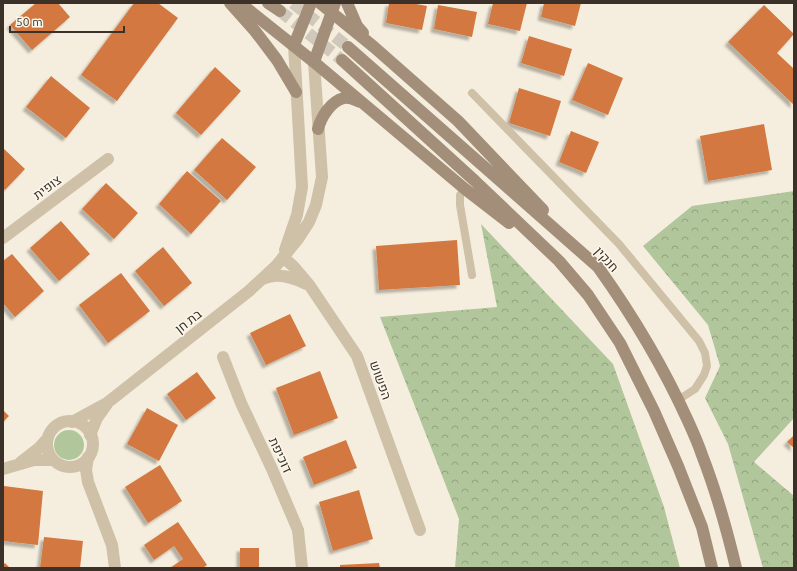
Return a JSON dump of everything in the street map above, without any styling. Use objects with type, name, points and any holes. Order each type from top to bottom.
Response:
[{"type":"main road","points":[[230,3],[255,31],[277,60],[296,92]]},
{"type":"main road","points":[[240,3],[294,45],[465,189],[559,261]]},
{"type":"main road","points":[[268,3],[280,12]]},
{"type":"main road","points":[[294,45],[311,3]]},
{"type":"main road","points":[[320,3],[334,8],[374,47],[458,122],[598,267]]},
{"type":"main road","points":[[346,3],[357,26],[374,47]]},
{"type":"main road","points":[[314,62],[334,8]]},
{"type":"main road","name":"חנקין","points":[[348,47],[598,267],[628,309],[648,342],[678,400],[702,454],[727,530],[736,568]]},
{"type":"main road","points":[[342,60],[475,181],[559,261],[588,295],[620,344],[654,410],[702,527],[712,568]]},
{"type":"main road","points":[[318,129],[321,119],[331,106],[340,100],[349,98],[368,107]]},
{"type":"street","name":"בת חן","points":[[283,257],[297,215],[302,187],[294,45]]},
{"type":"street","name":"בת חן","points":[[72,422],[107,404],[262,280],[298,239],[309,222],[316,205],[322,177],[314,62]]},
{"type":"street","name":"צופית","points":[[3,238],[108,159]]},
{"type":"street","name":"הפשוש","points":[[283,257],[294,266],[310,286],[357,356],[420,530]]},
{"type":"street","points":[[262,280],[270,276],[282,276],[298,280],[310,286]]},
{"type":"street","name":"דוכיפת","points":[[223,357],[241,403],[272,469],[298,530],[302,568]]},
{"type":"street","name":"בת חן","points":[[90,435],[97,418],[107,404]]},
{"type":"street","points":[[68,467],[83,463],[92,450],[92,442],[86,428],[72,422],[63,422],[51,431],[47,446],[49,454],[60,465],[68,467],[81,475],[88,482]]},
{"type":"street","points":[[19,464],[39,448],[48,438]]},
{"type":"street","points":[[88,457],[86,470],[88,482],[112,545],[116,568]]},
{"type":"street","points":[[3,469],[34,460],[54,460]]},
{"type":"lane","points":[[472,93],[619,244],[699,340],[705,353],[707,366],[704,375],[695,389],[678,400]]},
{"type":"lane","points":[[465,189],[460,195],[460,205],[472,275]]},
{"type":"green space","points":[[794,191],[794,418],[754,462],[794,496],[794,568],[763,568],[728,444],[705,398],[720,366],[708,325],[643,246],[692,206]]},
{"type":"green space","points":[[481,224],[613,364],[664,507],[680,568],[455,568],[459,519],[380,317],[497,307]]},
{"type":"green space","points":[[69,430],[80,434],[84,445],[80,456],[69,460],[58,456],[54,445],[58,434]]},
{"type":"building","points":[[36,3],[58,3],[70,17],[32,50],[10,25]]},
{"type":"building","points":[[134,3],[158,3],[178,18],[117,101],[81,75]]},
{"type":"building","points":[[389,3],[411,3],[427,6],[422,30],[386,23]]},
{"type":"building","points":[[493,3],[527,3],[520,31],[488,24]]},
{"type":"building","points":[[544,3],[581,3],[575,26],[541,17]]},
{"type":"building","points":[[438,5],[477,12],[472,37],[434,29]]},
{"type":"building","points":[[764,5],[794,34],[777,53],[794,69],[794,105],[728,42]]},
{"type":"building","points":[[529,36],[572,49],[564,76],[521,63]]},
{"type":"building","points":[[588,63],[623,78],[608,115],[572,100]]},
{"type":"building","points":[[215,67],[241,91],[201,135],[176,113]]},
{"type":"building","points":[[51,76],[90,108],[66,138],[26,107]]},
{"type":"building","points":[[519,88],[561,101],[550,136],[509,123]]},
{"type":"building","points":[[764,124],[772,170],[708,181],[700,136]]},
{"type":"building","points":[[571,131],[599,142],[586,173],[559,162]]},
{"type":"building","points":[[222,138],[256,167],[227,200],[194,170]]},
{"type":"building","points":[[3,148],[25,169],[5,190],[3,188]]},
{"type":"building","points":[[187,171],[221,201],[191,234],[159,204]]},
{"type":"building","points":[[106,183],[138,213],[114,239],[82,209]]},
{"type":"building","points":[[61,221],[90,254],[59,281],[30,248]]},
{"type":"building","points":[[457,240],[460,285],[379,290],[376,246]]},
{"type":"building","points":[[163,247],[192,283],[164,306],[135,271]]},
{"type":"building","points":[[12,254],[44,291],[15,317],[3,303],[3,261]]},
{"type":"building","points":[[121,273],[150,311],[108,343],[79,305]]},
{"type":"building","points":[[290,314],[306,346],[266,365],[250,333]]},
{"type":"building","points":[[320,371],[338,418],[294,435],[276,388]]},
{"type":"building","points":[[197,372],[216,398],[186,420],[167,394]]},
{"type":"building","points":[[147,408],[178,425],[159,461],[127,444]]},
{"type":"building","points":[[3,410],[9,416],[3,422]]},
{"type":"building","points":[[794,435],[794,448],[787,442]]},
{"type":"building","points":[[346,440],[357,468],[314,485],[303,457]]},
{"type":"building","points":[[160,465],[182,501],[148,523],[125,487]]},
{"type":"building","points":[[4,486],[43,491],[38,545],[3,541]]},
{"type":"building","points":[[359,490],[373,539],[333,551],[319,502]]},
{"type":"building","points":[[178,522],[207,565],[203,568],[170,568],[183,559],[174,546],[154,560],[144,545]]},
{"type":"building","points":[[44,537],[83,541],[80,568],[40,568]]},
{"type":"building","points":[[240,548],[259,548],[259,568],[240,568]]},
{"type":"building","points":[[5,563],[10,568],[3,568]]},
{"type":"building","points":[[379,563],[380,568],[340,568],[340,565]]},
{"type":"tunnel","points":[[293,3],[348,47]]},
{"type":"tunnel","points":[[280,11],[342,60]]}]
